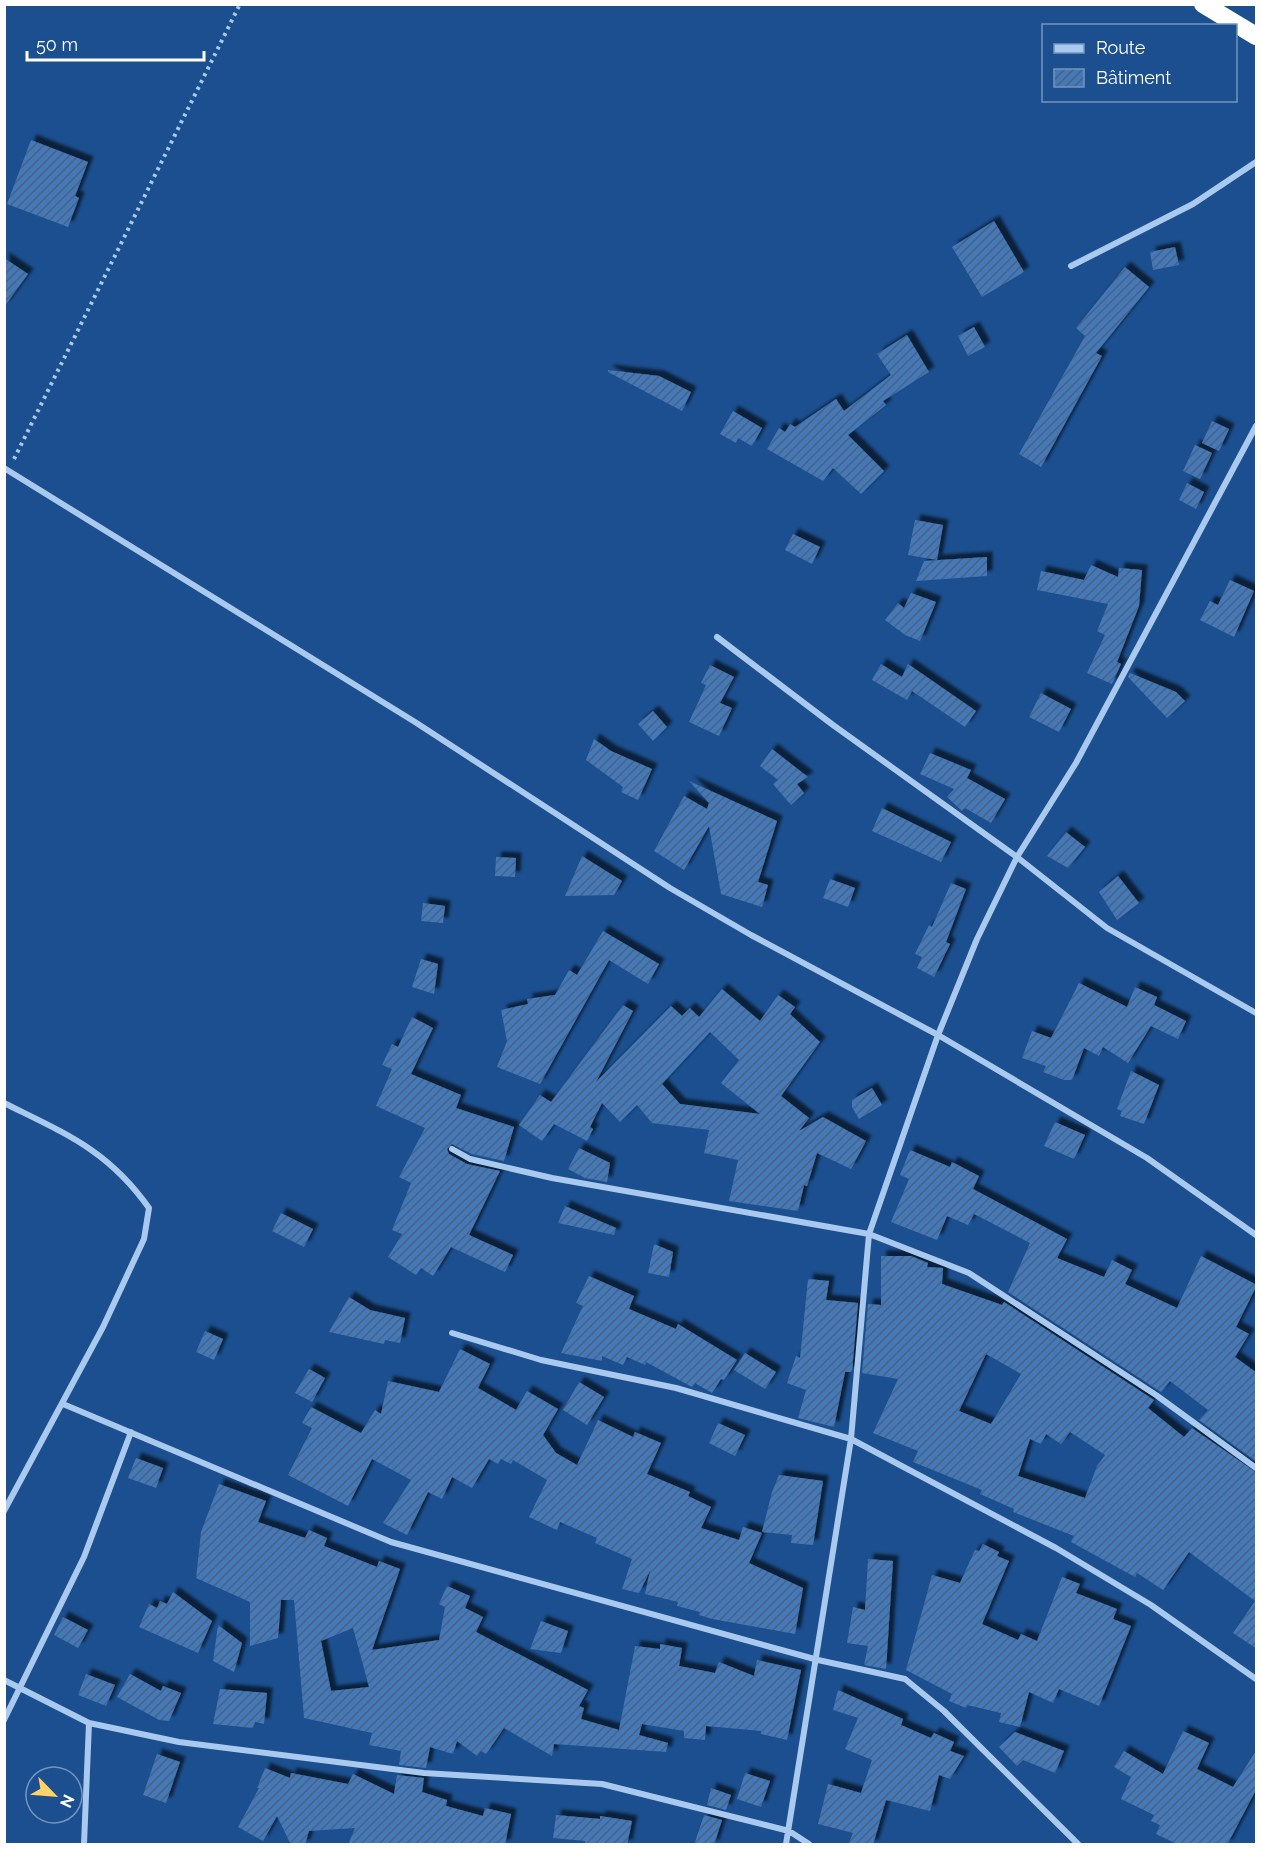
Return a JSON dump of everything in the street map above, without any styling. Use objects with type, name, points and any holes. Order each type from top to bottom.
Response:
[{"type":"highway","points":[[1203,4],[1237,24]]},
{"type":"highway","points":[[1237,24],[1257,36]]},
{"type":"street","points":[[1071,267],[1193,204],[1257,162]]},
{"type":"street","points":[[786,1845],[818,1660],[851,1439],[869,1234],[938,1035],[977,939],[1017,857],[1076,763],[1257,426]]},
{"type":"street","points":[[6,469],[415,722],[669,888],[751,935],[938,1035],[1148,1158],[1257,1235]]},
{"type":"street","points":[[717,637],[833,725],[1017,857],[1107,928],[1257,1013]]},
{"type":"street","points":[[4,1103],[89,1146],[130,1182],[149,1208],[144,1239],[63,1404],[4,1511]]},
{"type":"street","points":[[452,1149],[470,1159],[552,1178],[869,1234],[969,1273],[1156,1395],[1257,1468]]},
{"type":"street","points":[[452,1333],[540,1360],[676,1388],[851,1439],[1056,1548],[1150,1605],[1257,1679]]},
{"type":"street","points":[[63,1404],[391,1542],[818,1660],[905,1679],[944,1711],[1078,1845]]},
{"type":"street","points":[[4,1720],[84,1557],[131,1432]]},
{"type":"street","points":[[4,1680],[22,1687],[89,1723],[179,1742],[424,1773],[602,1784],[789,1831],[809,1845]]},
{"type":"street","points":[[84,1845],[89,1723]]},
{"type":"path","points":[[6,469],[240,4]]},
{"type":"building","points":[[31,140],[88,162],[75,196],[79,198],[68,227],[7,204]]},
{"type":"building","points":[[994,221],[1024,272],[982,297],[952,247]]},
{"type":"building","points":[[1175,247],[1179,265],[1153,270],[1150,252]]},
{"type":"building","points":[[4,258],[28,274],[4,307]]},
{"type":"building","points":[[1125,267],[1149,287],[1096,353],[1102,356],[1041,467],[1019,454],[1085,336],[1076,328]]},
{"type":"building","points":[[974,327],[985,347],[968,356],[958,336]]},
{"type":"building","points":[[907,335],[929,372],[883,401],[886,405],[848,435],[884,471],[861,494],[833,468],[823,481],[767,449],[779,428],[785,432],[790,424],[795,427],[836,399],[844,411],[891,375],[877,354]]},
{"type":"building","points":[[608,370],[659,376],[691,392],[682,411]]},
{"type":"building","points":[[733,411],[762,428],[752,446],[738,438],[736,443],[720,434]]},
{"type":"building","points":[[1212,421],[1229,429],[1219,451],[1202,443]]},
{"type":"building","points":[[1195,445],[1212,453],[1200,479],[1183,471]]},
{"type":"building","points":[[1187,483],[1204,492],[1196,509],[1179,500]]},
{"type":"building","points":[[915,520],[943,525],[937,560],[908,555]]},
{"type":"building","points":[[793,534],[820,547],[812,564],[785,550]]},
{"type":"building","points":[[987,557],[987,576],[916,581],[924,561]]},
{"type":"building","points":[[1091,565],[1118,577],[1119,568],[1142,570],[1139,606],[1117,662],[1121,664],[1112,684],[1087,673],[1105,635],[1097,631],[1108,604],[1037,590],[1041,571],[1084,580]]},
{"type":"building","points":[[1230,580],[1254,591],[1234,637],[1200,620],[1210,601],[1218,605]]},
{"type":"building","points":[[911,593],[936,602],[920,641],[905,635],[885,620],[898,603],[904,608]]},
{"type":"building","points":[[881,664],[902,677],[908,664],[976,711],[965,727],[912,691],[907,700],[872,680]]},
{"type":"building","points":[[710,665],[734,677],[720,703],[732,708],[719,736],[689,722],[706,685],[701,683]]},
{"type":"building","points":[[1130,673],[1176,692],[1185,701],[1167,718],[1128,677]]},
{"type":"building","points":[[1041,693],[1071,709],[1059,732],[1029,717]]},
{"type":"building","points":[[653,711],[667,727],[653,741],[638,724]]},
{"type":"building","points":[[594,739],[611,751],[652,769],[638,800],[621,792],[623,787],[586,760]]},
{"type":"building","points":[[772,749],[808,777],[797,784],[804,793],[791,805],[773,784],[778,780],[760,766]]},
{"type":"building","points":[[930,753],[971,770],[967,778],[1005,799],[991,823],[965,808],[962,811],[947,797],[954,789],[920,774]]},
{"type":"building","points":[[689,781],[777,821],[758,882],[768,885],[762,907],[721,894],[709,826],[684,870],[654,851],[684,796],[707,809],[709,803]]},
{"type":"building","points":[[882,808],[951,842],[941,862],[872,831]]},
{"type":"building","points":[[1066,832],[1085,847],[1068,868],[1047,856]]},
{"type":"building","points":[[582,856],[622,881],[614,895],[565,896]]},
{"type":"building","points":[[496,857],[516,858],[515,877],[495,876]]},
{"type":"building","points":[[1118,876],[1139,903],[1117,920],[1099,892]]},
{"type":"building","points":[[830,879],[855,888],[848,907],[823,898]]},
{"type":"building","points":[[951,883],[966,889],[946,942],[950,944],[934,977],[917,968],[922,957],[915,954],[929,925],[932,927]]},
{"type":"building","points":[[423,903],[445,906],[443,923],[421,921]]},
{"type":"building","points":[[603,931],[659,964],[648,984],[609,960],[540,1084],[497,1067],[507,1041],[501,1010],[528,1004],[527,999],[555,995],[569,970],[577,975]]},
{"type":"building","points":[[421,959],[438,964],[434,994],[412,987]]},
{"type":"building","points":[[1079,983],[1127,1007],[1135,987],[1157,997],[1154,1005],[1186,1021],[1178,1039],[1151,1026],[1128,1063],[1103,1047],[1099,1056],[1084,1048],[1072,1080],[1064,1080],[1043,1072],[1046,1066],[1022,1058],[1032,1031],[1051,1038]]},
{"type":"building","points":[[722,989],[760,1021],[778,995],[795,1007],[790,1014],[820,1042],[781,1096],[809,1118],[799,1131],[823,1117],[866,1141],[851,1169],[817,1153],[807,1186],[804,1185],[798,1211],[729,1201],[738,1160],[704,1153],[709,1130],[652,1123],[637,1105],[620,1122],[602,1103],[590,1127],[593,1129],[587,1141],[554,1124],[542,1141],[519,1125],[540,1095],[551,1102],[623,1005],[633,1011],[596,1082],[671,1006],[682,1016],[690,1008],[699,1017]],"holes":[[[710,1032],[739,1060],[721,1083],[760,1114],[680,1104],[662,1084]]]},
{"type":"building","points":[[412,1017],[433,1028],[411,1074],[461,1095],[456,1108],[514,1127],[504,1161],[472,1154],[452,1144],[447,1149],[449,1154],[467,1164],[500,1171],[469,1235],[513,1255],[505,1272],[451,1247],[433,1276],[421,1268],[416,1275],[388,1257],[402,1234],[392,1230],[411,1183],[399,1177],[425,1128],[376,1106],[392,1069],[382,1065],[392,1044],[398,1047]]},
{"type":"building","points":[[1131,1071],[1159,1085],[1144,1124],[1120,1116],[1122,1111],[1117,1109]]},
{"type":"building","points":[[872,1088],[882,1105],[859,1119],[852,1107],[852,1100]]},
{"type":"building","points":[[1055,1122],[1085,1135],[1074,1159],[1044,1146]]},
{"type":"building","points":[[579,1148],[610,1163],[607,1182],[585,1178],[568,1169]]},
{"type":"building","points":[[910,1150],[950,1167],[952,1162],[979,1176],[973,1189],[1067,1239],[1057,1258],[1104,1277],[1112,1260],[1132,1270],[1125,1284],[1177,1308],[1201,1256],[1257,1285],[1236,1327],[1249,1334],[1235,1357],[1257,1373],[1257,1462],[1199,1420],[1208,1410],[1170,1381],[1161,1392],[1008,1292],[1030,1243],[974,1214],[968,1225],[947,1216],[937,1240],[891,1222],[909,1179],[900,1175]]},
{"type":"building","points":[[565,1206],[616,1228],[614,1235],[558,1223]]},
{"type":"building","points":[[281,1213],[313,1229],[304,1247],[272,1231]]},
{"type":"building","points":[[654,1244],[673,1252],[669,1277],[648,1273]]},
{"type":"building","points":[[881,1256],[911,1256],[928,1263],[927,1267],[943,1268],[942,1284],[1002,1305],[1004,1302],[1154,1400],[1148,1408],[1184,1437],[1192,1428],[1257,1473],[1257,1649],[1233,1633],[1255,1601],[1189,1552],[1163,1590],[1137,1573],[1135,1577],[1071,1542],[1074,1536],[1013,1512],[1014,1509],[980,1494],[982,1490],[913,1462],[918,1451],[873,1433],[898,1379],[862,1373],[868,1304],[881,1305]],"holes":[[[986,1354],[1021,1374],[991,1424],[959,1411]],[[1070,1432],[1105,1455],[1097,1466],[1085,1498],[1018,1476],[1030,1439],[1041,1444],[1046,1434],[1061,1444]]]},
{"type":"building","points":[[589,1276],[634,1296],[629,1309],[676,1329],[678,1324],[737,1360],[724,1380],[721,1379],[712,1393],[695,1383],[692,1387],[646,1362],[645,1365],[627,1357],[623,1365],[602,1356],[602,1361],[561,1353],[583,1306],[576,1303]]},
{"type":"building","points":[[808,1279],[829,1281],[826,1300],[858,1303],[852,1372],[845,1372],[834,1427],[798,1418],[806,1390],[787,1383],[796,1356],[800,1358]]},
{"type":"building","points":[[349,1297],[370,1310],[405,1318],[400,1343],[385,1340],[384,1344],[329,1332]]},
{"type":"building","points":[[205,1331],[223,1339],[214,1360],[196,1352]]},
{"type":"building","points":[[460,1349],[490,1364],[478,1388],[516,1410],[527,1391],[558,1409],[543,1435],[556,1453],[577,1465],[598,1420],[633,1437],[635,1432],[661,1443],[647,1474],[690,1492],[688,1496],[711,1507],[701,1528],[739,1540],[743,1527],[762,1533],[749,1563],[803,1588],[795,1634],[712,1619],[699,1615],[700,1612],[677,1606],[678,1602],[645,1594],[650,1571],[639,1593],[622,1589],[632,1559],[595,1543],[597,1538],[560,1522],[557,1530],[529,1517],[547,1480],[513,1460],[511,1464],[501,1459],[498,1464],[489,1459],[472,1488],[452,1477],[442,1499],[428,1492],[407,1535],[383,1523],[411,1480],[372,1459],[348,1506],[288,1475],[312,1428],[302,1423],[311,1407],[361,1433],[375,1410],[381,1414],[388,1381],[439,1392]]},
{"type":"building","points":[[745,1353],[776,1372],[765,1389],[734,1370]]},
{"type":"building","points":[[309,1369],[325,1378],[312,1402],[295,1393]]},
{"type":"building","points":[[579,1382],[604,1397],[587,1425],[563,1410]]},
{"type":"building","points":[[718,1423],[745,1435],[735,1456],[709,1443]]},
{"type":"building","points":[[136,1458],[163,1468],[156,1488],[128,1478]]},
{"type":"building","points":[[779,1475],[823,1481],[813,1545],[791,1543],[792,1535],[762,1532],[772,1492]]},
{"type":"building","points":[[219,1484],[266,1501],[258,1522],[305,1538],[309,1530],[327,1538],[324,1546],[377,1567],[379,1561],[400,1569],[372,1650],[439,1640],[445,1607],[439,1604],[447,1586],[470,1596],[465,1608],[483,1617],[476,1632],[588,1690],[579,1706],[584,1708],[581,1719],[619,1730],[635,1646],[660,1649],[660,1644],[682,1648],[679,1666],[715,1673],[719,1662],[754,1676],[757,1660],[801,1670],[787,1740],[761,1734],[761,1731],[706,1726],[705,1740],[684,1738],[684,1731],[642,1724],[639,1735],[668,1743],[666,1752],[554,1744],[552,1756],[504,1728],[486,1754],[481,1751],[477,1756],[457,1741],[453,1754],[430,1747],[426,1768],[399,1765],[401,1751],[369,1745],[372,1733],[304,1718],[294,1600],[281,1600],[278,1638],[250,1646],[250,1602],[196,1578],[201,1532]],"holes":[[[353,1628],[369,1687],[331,1691],[321,1641]]]},
{"type":"building","points":[[983,1544],[999,1552],[997,1556],[1009,1561],[982,1624],[1018,1640],[1021,1634],[1037,1641],[1062,1577],[1080,1584],[1076,1593],[1117,1609],[1113,1619],[1131,1626],[1099,1706],[1059,1689],[1053,1703],[1029,1692],[1020,1727],[999,1722],[1001,1713],[967,1705],[966,1708],[949,1701],[952,1694],[906,1670],[932,1575],[960,1583],[975,1550],[979,1551]]},
{"type":"building","points":[[868,1559],[893,1561],[886,1669],[864,1665],[868,1646],[847,1643],[853,1607],[865,1610]]},
{"type":"building","points":[[173,1592],[212,1621],[198,1653],[139,1627],[149,1604],[157,1608],[160,1601],[167,1604]]},
{"type":"building","points":[[63,1617],[88,1630],[78,1648],[54,1635]]},
{"type":"building","points":[[541,1621],[568,1631],[561,1653],[530,1649]]},
{"type":"building","points":[[218,1625],[242,1643],[234,1672],[213,1661]]},
{"type":"building","points":[[86,1674],[115,1685],[106,1706],[78,1695]]},
{"type":"building","points":[[130,1674],[161,1691],[163,1686],[181,1693],[169,1721],[159,1720],[117,1697]]},
{"type":"building","points":[[220,1689],[267,1693],[264,1724],[255,1722],[253,1728],[213,1724]]},
{"type":"building","points":[[838,1690],[903,1719],[901,1725],[931,1738],[934,1733],[954,1742],[950,1751],[964,1756],[950,1779],[939,1775],[930,1811],[886,1800],[873,1845],[848,1845],[853,1833],[818,1824],[828,1784],[861,1793],[872,1760],[845,1749],[858,1718],[833,1710]]},
{"type":"building","points":[[1183,1731],[1209,1743],[1197,1769],[1233,1787],[1257,1749],[1257,1788],[1227,1845],[1179,1845],[1156,1834],[1160,1825],[1151,1821],[1154,1815],[1121,1799],[1131,1777],[1114,1767],[1124,1751],[1163,1774]]},
{"type":"building","points":[[1015,1732],[1064,1751],[1055,1773],[1023,1760],[1017,1766],[999,1747]]},
{"type":"building","points":[[157,1754],[180,1762],[166,1803],[143,1795]]},
{"type":"building","points":[[265,1768],[290,1778],[291,1773],[348,1784],[353,1774],[394,1794],[397,1775],[424,1778],[422,1792],[447,1800],[446,1806],[483,1816],[485,1808],[511,1814],[505,1845],[348,1845],[355,1828],[309,1831],[305,1845],[291,1845],[277,1816],[263,1841],[238,1827],[259,1788],[257,1788]]},
{"type":"building","points":[[745,1773],[770,1781],[761,1807],[737,1799]]},
{"type":"building","points":[[711,1788],[731,1795],[726,1810],[707,1805]]},
{"type":"building","points":[[556,1815],[600,1819],[600,1816],[632,1821],[627,1845],[585,1845],[585,1841],[553,1838]]},
{"type":"building","points":[[704,1815],[722,1820],[714,1845],[694,1845]]}]
